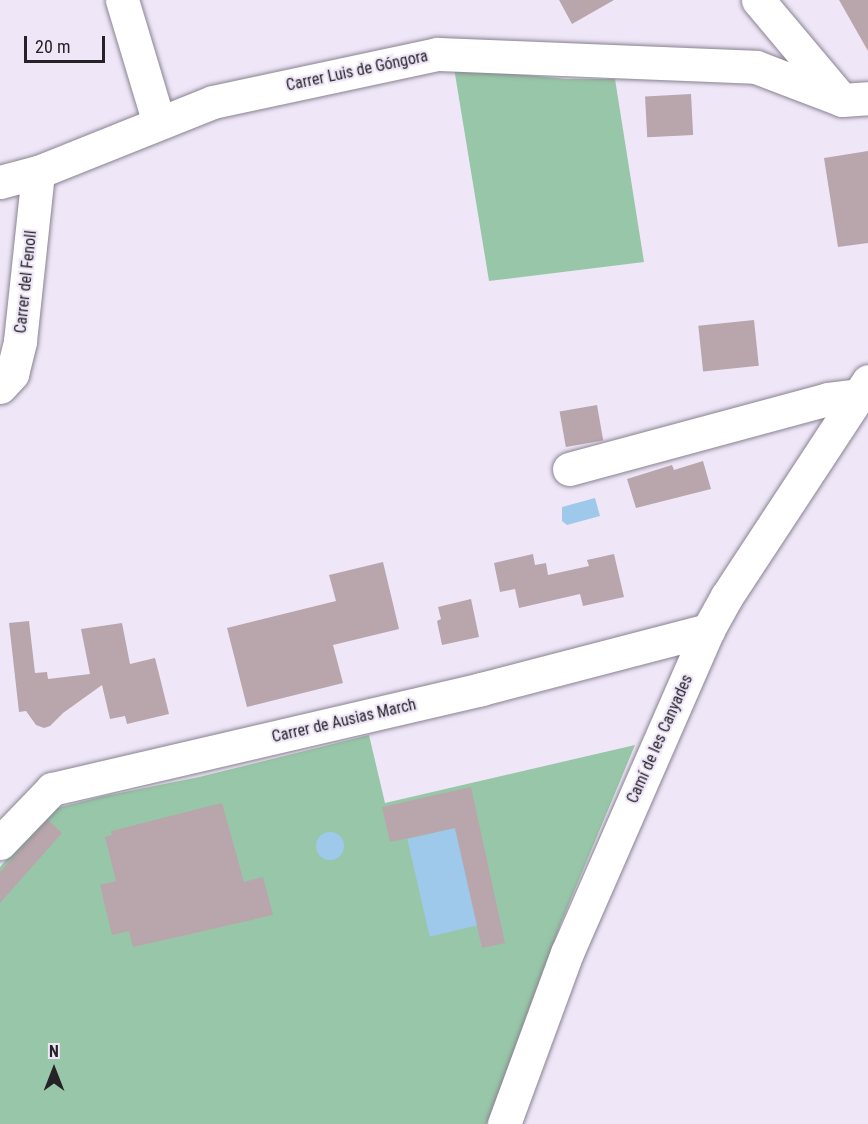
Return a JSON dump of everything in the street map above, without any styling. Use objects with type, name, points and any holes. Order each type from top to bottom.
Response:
[{"type":"street","points":[[122,0],[159,123]]},
{"type":"street","points":[[758,0],[855,99]]},
{"type":"street","name":"Carrer Luis de Góngora","points":[[0,182],[38,172],[213,102],[437,54],[756,67],[855,99]]},
{"type":"street","name":"Carrer del Fenoll","points":[[0,387],[12,374],[20,341],[38,172]]},
{"type":"street","points":[[569,469],[863,388]]},
{"type":"street","name":"Camí de les Canyades","points":[[504,1124],[567,953],[708,630],[727,596],[863,388]]},
{"type":"street","name":"Carrer de Ausias March","points":[[0,843],[52,789],[481,689],[708,630]]},
{"type":"green space","points":[[454,68],[567,79],[615,79],[644,262],[489,281]]},
{"type":"green space","points":[[369,735],[385,803],[635,745],[561,923],[487,1124],[0,1124],[0,867],[41,820],[57,808],[199,777]]},
{"type":"water","points":[[595,498],[600,516],[567,525],[562,521],[562,507]]},
{"type":"water","points":[[455,828],[477,925],[430,936],[407,839]]},
{"type":"water","points":[[330,832],[340,836],[344,846],[340,856],[330,860],[320,856],[316,846],[320,836]]},
{"type":"building","points":[[559,0],[614,0],[572,24]]},
{"type":"building","points":[[839,0],[868,0],[868,51]]},
{"type":"building","points":[[691,94],[693,135],[647,137],[645,96]]},
{"type":"building","points":[[868,151],[868,243],[838,247],[824,158]]},
{"type":"building","points":[[754,320],[759,366],[703,372],[698,326]]},
{"type":"building","points":[[597,405],[603,440],[566,447],[560,412]]},
{"type":"building","points":[[703,461],[711,489],[636,508],[627,479],[672,465],[674,470]]},
{"type":"building","points":[[533,554],[535,565],[546,563],[548,575],[589,566],[587,560],[614,554],[624,597],[583,606],[580,594],[519,608],[515,589],[500,592],[494,563]]},
{"type":"building","points":[[383,562],[399,629],[333,645],[343,683],[247,707],[227,628],[336,601],[329,575]]},
{"type":"building","points":[[471,599],[479,637],[442,645],[437,621],[441,619],[438,607]]},
{"type":"building","points":[[29,621],[35,673],[47,672],[48,679],[90,674],[81,629],[122,623],[130,664],[155,658],[169,714],[127,724],[125,716],[110,719],[102,685],[63,713],[50,726],[44,728],[36,725],[26,711],[19,712],[9,623]]},
{"type":"building","points":[[471,787],[505,943],[482,948],[455,828],[390,842],[382,807]]},
{"type":"building","points":[[222,803],[244,882],[263,877],[273,915],[133,947],[129,931],[112,935],[100,885],[116,881],[105,837],[112,835],[111,831]]},
{"type":"building","points":[[48,820],[62,833],[0,903],[0,872]]}]
